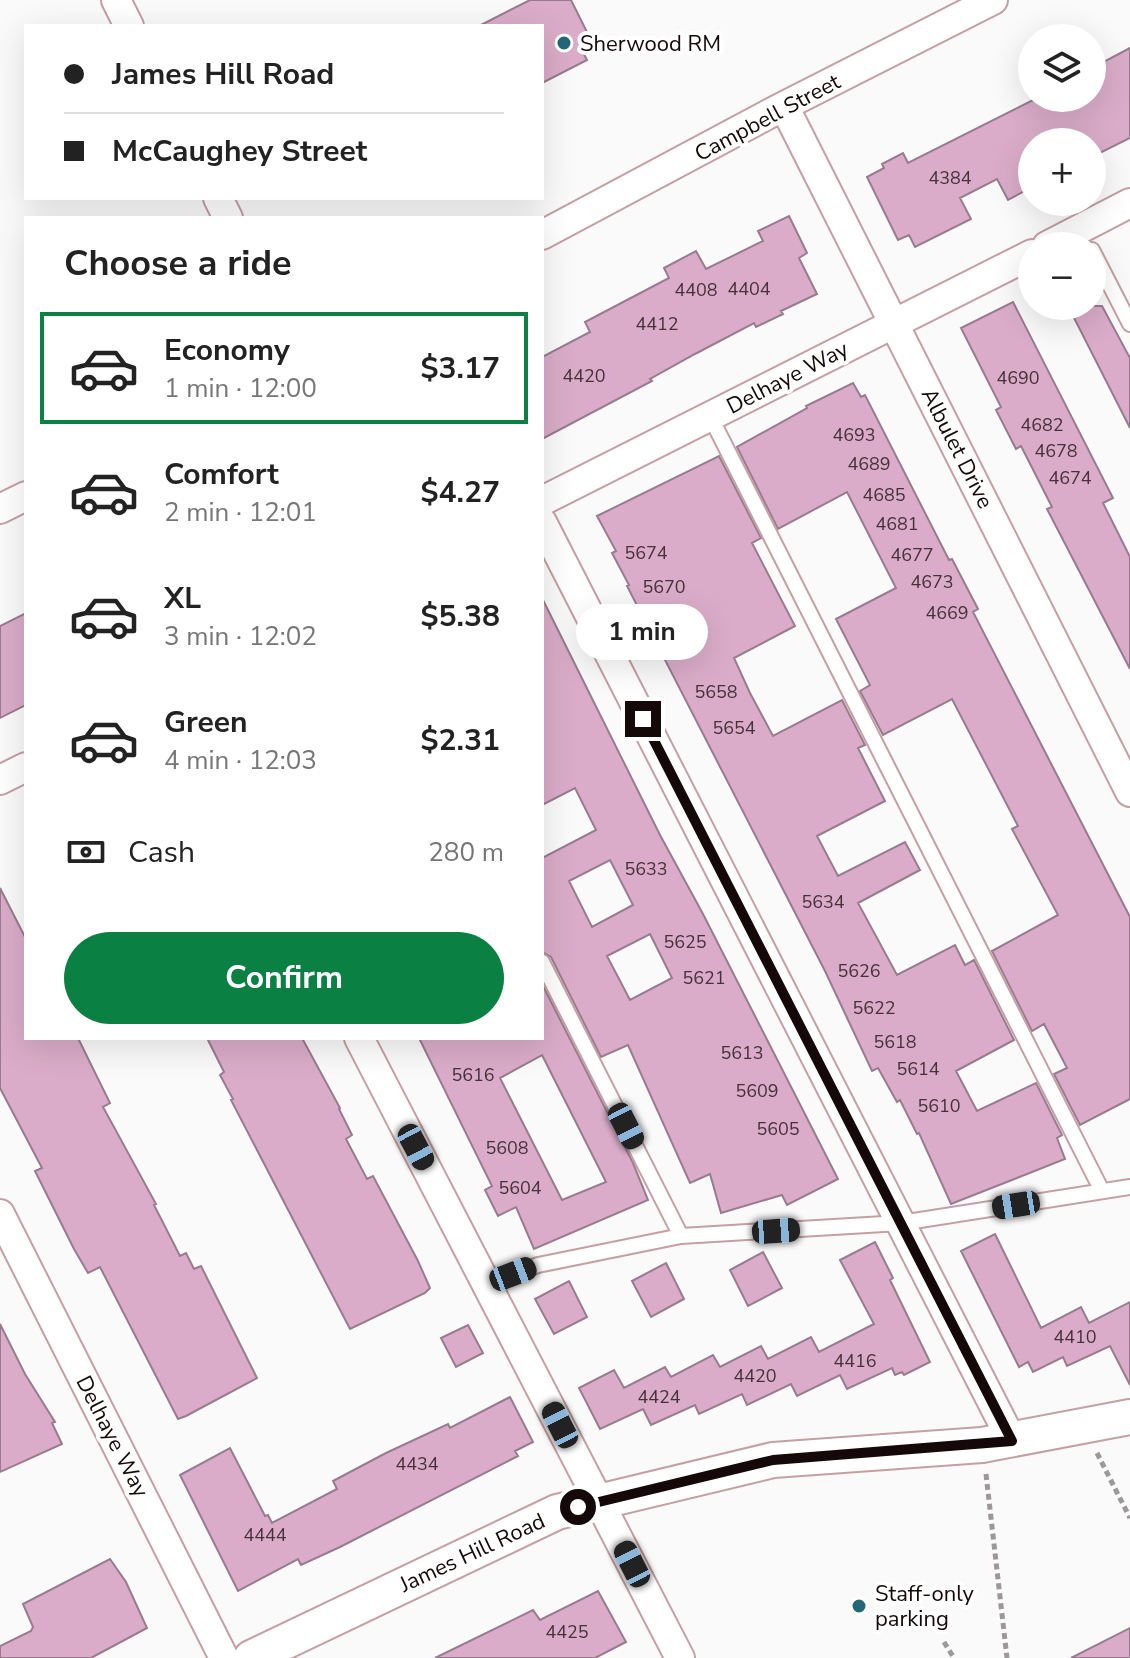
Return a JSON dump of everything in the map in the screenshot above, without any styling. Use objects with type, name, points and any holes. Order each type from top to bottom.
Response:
[{"type":"street","points":[[116,0],[128,24]]},
{"type":"street","name":"Campbell Street","points":[[544,234],[784,106],[993,0]]},
{"type":"street","name":"Albulet Drive","points":[[784,106],[1130,792]]},
{"type":"street","points":[[1099,232],[1130,203]]},
{"type":"street","name":"Delhaye Way","points":[[544,500],[1018,261]]},
{"type":"street","points":[[0,509],[24,497]]},
{"type":"street","points":[[544,526],[901,1223],[997,1443]]},
{"type":"street","points":[[0,780],[24,768]]},
{"type":"street","points":[[360,1040],[680,1658]]},
{"type":"street","name":"Delhaye Way","points":[[0,1214],[224,1658]]},
{"type":"street","name":"James Hill Road","points":[[251,1658],[557,1512],[773,1460],[997,1443],[1130,1417]]},
{"type":"lane","points":[[1106,277],[1130,324]]},
{"type":"lane","points":[[710,416],[1102,1191]]},
{"type":"lane","points":[[544,966],[681,1236]]},
{"type":"lane","points":[[488,1284],[538,1265],[681,1236],[901,1223],[1130,1187]]},
{"type":"path","points":[[1083,1427],[1130,1518]]},
{"type":"path","points":[[997,1443],[1005,1657]]},
{"type":"path","points":[[944,1642],[954,1658]]},
{"type":"building","name":"Sherwood RM","points":[[530,0],[571,0],[591,40],[580,46],[587,60],[544,82],[544,24],[483,24]]},
{"type":"building","points":[[1130,48],[1130,138],[1106,150],[1106,128],[1018,128],[1018,195],[1008,200],[997,179],[960,198],[971,219],[915,247],[909,235],[898,240],[867,177],[884,168],[882,164],[903,153],[908,163],[1018,108],[1018,112],[1106,112],[1106,61]]},
{"type":"building","points":[[789,216],[807,253],[799,258],[817,294],[781,311],[783,314],[756,327],[754,323],[695,354],[650,379],[652,381],[544,438],[544,356],[590,332],[585,322],[669,278],[664,268],[696,251],[706,269],[763,241],[758,231]]},
{"type":"building","points":[[1013,302],[1018,320],[1022,320],[1113,498],[1103,503],[1130,557],[1130,669],[1047,509],[1052,507],[1021,446],[1016,449],[996,410],[1001,407],[961,328]]},
{"type":"building","points":[[1106,313],[1130,358],[1130,428],[1075,320],[1106,320]]},
{"type":"building","points":[[853,383],[861,397],[865,395],[949,560],[952,559],[978,609],[973,612],[1130,917],[1130,1099],[1080,1125],[1054,1074],[1067,1068],[1044,1024],[1032,1031],[992,951],[1058,915],[1012,829],[1018,826],[952,699],[883,735],[860,691],[870,685],[836,619],[896,588],[847,492],[778,529],[737,447],[806,406]]},
{"type":"building","points":[[719,456],[761,538],[752,543],[795,626],[734,658],[750,693],[773,736],[842,700],[865,745],[858,748],[885,801],[817,836],[838,876],[905,842],[920,870],[858,903],[897,975],[955,945],[965,965],[974,960],[1014,1040],[956,1071],[977,1111],[1036,1083],[1062,1135],[1057,1138],[1065,1159],[951,1204],[919,1133],[900,1100],[897,1102],[878,1068],[872,1071],[825,971],[627,586],[612,553],[616,551],[597,516]]},
{"type":"building","points":[[544,602],[660,835],[838,1179],[787,1205],[782,1195],[721,1213],[710,1174],[690,1183],[628,1045],[601,1057],[551,957],[544,953],[544,857],[596,830],[575,788],[544,804]],"holes":[[[610,860],[633,905],[592,927],[569,881]],[[650,934],[672,978],[630,1000],[607,956]]]},
{"type":"building","points":[[24,614],[24,706],[0,718],[0,626]]},
{"type":"building","points":[[0,888],[24,935],[24,1040],[79,1040],[110,1103],[103,1107],[156,1204],[180,1256],[186,1253],[194,1269],[201,1266],[257,1378],[178,1419],[100,1267],[88,1273],[74,1249],[35,1171],[42,1168],[0,1088]]},
{"type":"building","points":[[544,988],[633,1163],[648,1200],[534,1249],[516,1207],[498,1216],[485,1190],[492,1186],[420,1040],[544,1040]],"holes":[[[542,1055],[606,1182],[562,1200],[500,1078]]]},
{"type":"building","points":[[208,1040],[303,1040],[352,1135],[346,1139],[367,1179],[373,1176],[418,1261],[430,1288],[425,1293],[350,1329],[231,1100],[220,1075],[224,1072]]},
{"type":"building","points":[[995,1234],[1041,1328],[1081,1307],[1089,1323],[1130,1302],[1130,1385],[1110,1346],[1067,1366],[1063,1357],[1033,1372],[1028,1362],[1019,1367],[961,1251]]},
{"type":"building","points":[[875,1242],[930,1362],[904,1375],[902,1372],[895,1375],[892,1368],[847,1389],[840,1375],[797,1396],[791,1384],[747,1405],[742,1394],[699,1414],[695,1405],[651,1425],[643,1409],[600,1429],[579,1388],[614,1370],[624,1388],[665,1367],[671,1377],[713,1355],[720,1367],[761,1346],[768,1359],[811,1337],[819,1352],[874,1324],[840,1260]]},
{"type":"building","points":[[763,1252],[782,1288],[748,1306],[730,1270]]},
{"type":"building","points":[[666,1263],[684,1299],[651,1317],[632,1281]]},
{"type":"building","points":[[569,1281],[587,1317],[554,1334],[535,1299]]},
{"type":"building","points":[[0,1324],[25,1374],[55,1422],[52,1423],[62,1444],[0,1472]]},
{"type":"building","points":[[468,1325],[483,1353],[456,1367],[441,1338]]},
{"type":"building","points":[[510,1397],[533,1442],[515,1451],[518,1456],[340,1547],[301,1565],[298,1559],[238,1591],[180,1475],[230,1448],[265,1516],[268,1515],[272,1523],[337,1489],[333,1481],[386,1453],[448,1424],[450,1428]]},
{"type":"building","points":[[110,1559],[126,1582],[147,1628],[91,1658],[0,1658],[0,1646],[31,1631],[33,1627],[23,1604]]},
{"type":"building","points":[[598,1591],[626,1642],[595,1658],[435,1658],[533,1610],[540,1620]]},
{"type":"building","points":[[1130,1628],[1130,1658],[1071,1658]]},
{"type":"place","name":"Sherwood RM","points":[[564,43]]},
{"type":"place","name":"Staff-only parking","points":[[859,1606]]},
{"type":"route","points":[[578,1507],[773,1460],[1012,1441],[643,719]]}]
